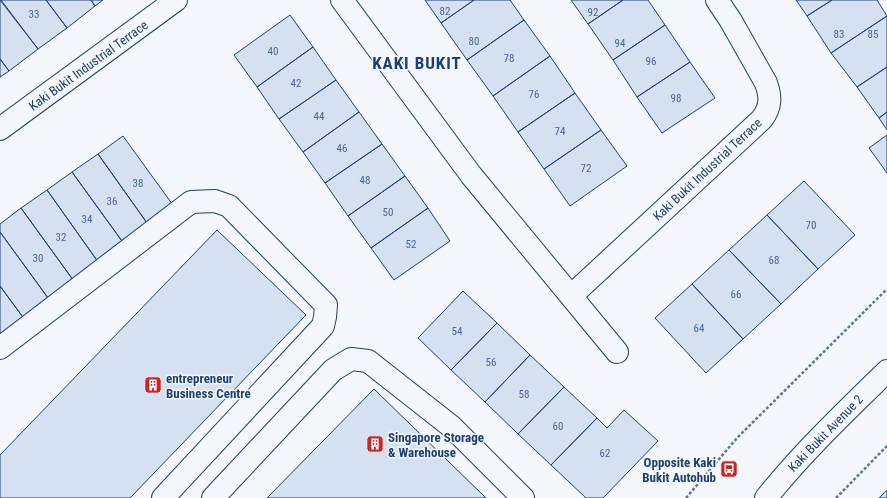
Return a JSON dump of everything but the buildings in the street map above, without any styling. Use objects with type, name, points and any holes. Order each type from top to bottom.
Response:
[{"type":"street","name":"Kaki Bukit Industrial Terrace","points":[[0,129],[176,0]]},
{"type":"street","points":[[342,0],[471,175],[617,352]]},
{"type":"street","name":"Kaki Bukit Industrial Terrace","points":[[571,296],[762,119],[768,111],[770,97],[766,83],[731,21],[717,0]]},
{"type":"street","points":[[0,348],[191,202],[215,202],[229,206],[326,305],[323,326],[163,498]]},
{"type":"street","points":[[213,498],[333,370],[351,360],[368,361],[452,427],[524,498]]},
{"type":"street","name":"Kaki Bukit Avenue 2","points":[[766,498],[785,474],[822,434],[887,371]]},
{"type":"path","points":[[686,498],[737,438],[887,289]]},
{"type":"path","points":[[836,498],[887,446]]},
{"type":"place","name":"entrepreneur Business Centre","points":[[153,385]]},
{"type":"place","name":"Singapore Storage & Warehouse","points":[[375,444]]},
{"type":"place","name":"Opposite Kaki Bukit Autohub","points":[[729,469]]},
{"type":"district","name":"KAKI BUKIT","points":[[417,63]]}]
